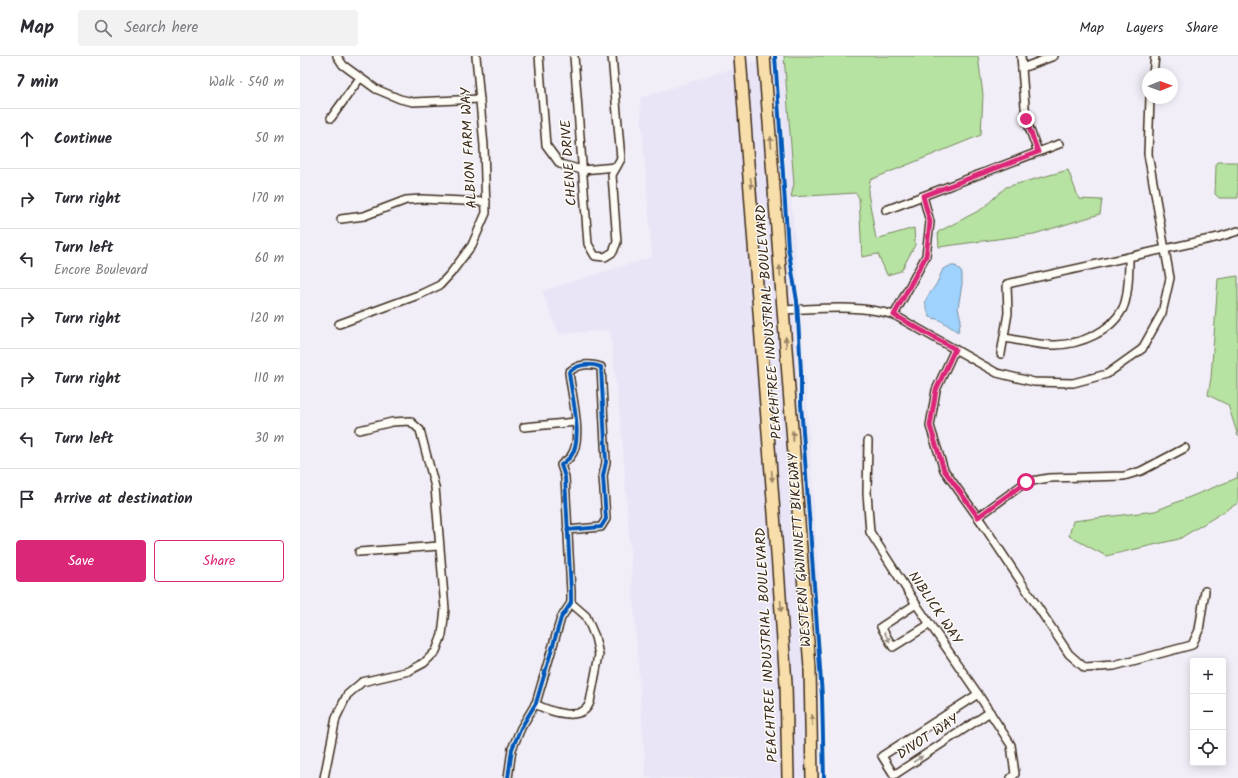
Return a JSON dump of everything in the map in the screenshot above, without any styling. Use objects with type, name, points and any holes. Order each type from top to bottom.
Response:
[{"type":"highway","name":"PEACHTREE INDUSTRIAL BOULEVARD","points":[[740,56],[786,684],[788,778]]},
{"type":"highway","name":"PEACHTREE INDUSTRIAL BOULEVARD","points":[[764,56],[810,668],[812,778]]},
{"type":"street","points":[[337,56],[343,65],[376,89],[400,99],[414,102],[480,99]]},
{"type":"street","name":"ALBION FARM WAY","points":[[339,324],[421,294],[440,285],[452,273],[472,244],[486,213],[480,99],[476,56]]},
{"type":"street","points":[[540,56],[546,145],[560,164],[582,170],[616,167],[621,159],[612,56]]},
{"type":"street","name":"CHENE DRIVE","points":[[574,56],[588,244],[595,256],[605,257],[613,252],[617,242],[612,175],[616,167]]},
{"type":"street","points":[[1021,56],[1026,119],[1038,152]]},
{"type":"street","points":[[1022,68],[1054,56]]},
{"type":"street","points":[[1154,68],[1155,56]]},
{"type":"street","points":[[331,118],[360,78]]},
{"type":"street","points":[[783,310],[846,307],[876,309],[894,315],[997,373],[1034,382],[1073,383],[1107,374],[1142,349],[1162,313],[1170,278],[1148,154],[1150,104]]},
{"type":"street","points":[[886,210],[1059,144]]},
{"type":"street","points":[[894,315],[926,256],[930,222],[923,196]]},
{"type":"street","points":[[341,219],[364,216],[406,200],[421,198],[486,202]]},
{"type":"street","points":[[1002,354],[1008,313],[1007,284],[1165,249],[1238,231]]},
{"type":"street","points":[[1004,338],[1056,345],[1086,339],[1103,332],[1123,308],[1128,281],[1130,257]]},
{"type":"street","points":[[955,349],[936,390],[930,426],[944,470],[978,517],[1069,654],[1085,668],[1114,666],[1192,645],[1199,630],[1205,591]]},
{"type":"street","points":[[508,778],[512,749],[521,728],[535,704],[561,618],[571,603],[564,477],[561,465],[571,456],[576,446],[576,422],[570,372],[573,369],[588,364],[595,365],[601,367],[606,462],[603,476],[606,519],[601,527],[567,530]]},
{"type":"street","points":[[324,778],[336,718],[347,695],[362,682],[409,671],[424,662],[436,651],[442,635],[445,609],[435,487],[420,430],[410,421],[392,422],[359,430]]},
{"type":"street","points":[[524,427],[576,422]]},
{"type":"street","name":"NIBLICK WAY","points":[[868,441],[867,493],[870,532],[916,604],[1011,745],[1015,774],[1011,778]]},
{"type":"street","points":[[978,517],[1026,482],[1049,478],[1124,476],[1142,471],[1185,448]]},
{"type":"street","points":[[359,552],[439,546]]},
{"type":"street","points":[[535,704],[555,712],[581,714],[588,709],[599,655],[595,638],[586,616],[571,603]]},
{"type":"street","points":[[916,604],[881,627],[893,647],[930,624]]},
{"type":"street","name":"DIVOT WAY","points":[[978,694],[882,756],[894,774],[990,712]]},
{"type":"shaded area","points":[[784,60],[794,184],[791,197],[802,324],[819,587],[807,778],[646,778],[622,435],[610,330],[559,334],[542,291],[652,257],[640,98],[752,62]]},
{"type":"green space","points":[[784,56],[978,56],[983,95],[981,135],[870,180],[868,193],[876,239],[914,228],[915,245],[901,271],[887,275],[878,254],[862,257],[859,198],[856,193],[791,197],[794,184]]},
{"type":"green space","points":[[1218,162],[1238,162],[1238,198],[1219,198],[1215,194],[1216,165]]},
{"type":"green space","points":[[1068,170],[1079,199],[1102,200],[1100,214],[1034,234],[939,247],[938,232],[982,209],[1006,187]]},
{"type":"green space","points":[[1238,276],[1238,436],[1228,405],[1208,395],[1211,378],[1218,279]]},
{"type":"green space","points":[[1238,473],[1238,503],[1179,539],[1106,556],[1069,536],[1073,521],[1155,511],[1237,478]]},
{"type":"water","points":[[950,266],[956,266],[962,273],[962,284],[958,308],[961,320],[958,332],[940,320],[930,317],[926,305],[927,297],[936,284],[943,269]]},
{"type":"cycle path","name":"WESTERN GWINNETT BIKEWAY","points":[[775,56],[788,247],[797,301],[801,372],[801,404],[822,696],[824,778]]},
{"type":"cycle path","points":[[508,778],[512,749],[521,728],[536,703],[561,618],[571,603],[571,592],[565,477],[561,465],[571,456],[575,448],[576,439],[576,416],[569,372],[576,367],[593,365],[601,367],[606,462],[603,476],[606,519],[601,527],[567,530]]},
{"type":"route","points":[[1026,119],[1038,152],[923,196],[930,222],[926,256],[894,315],[955,349],[936,390],[930,426],[944,470],[978,517],[1026,482]]}]
